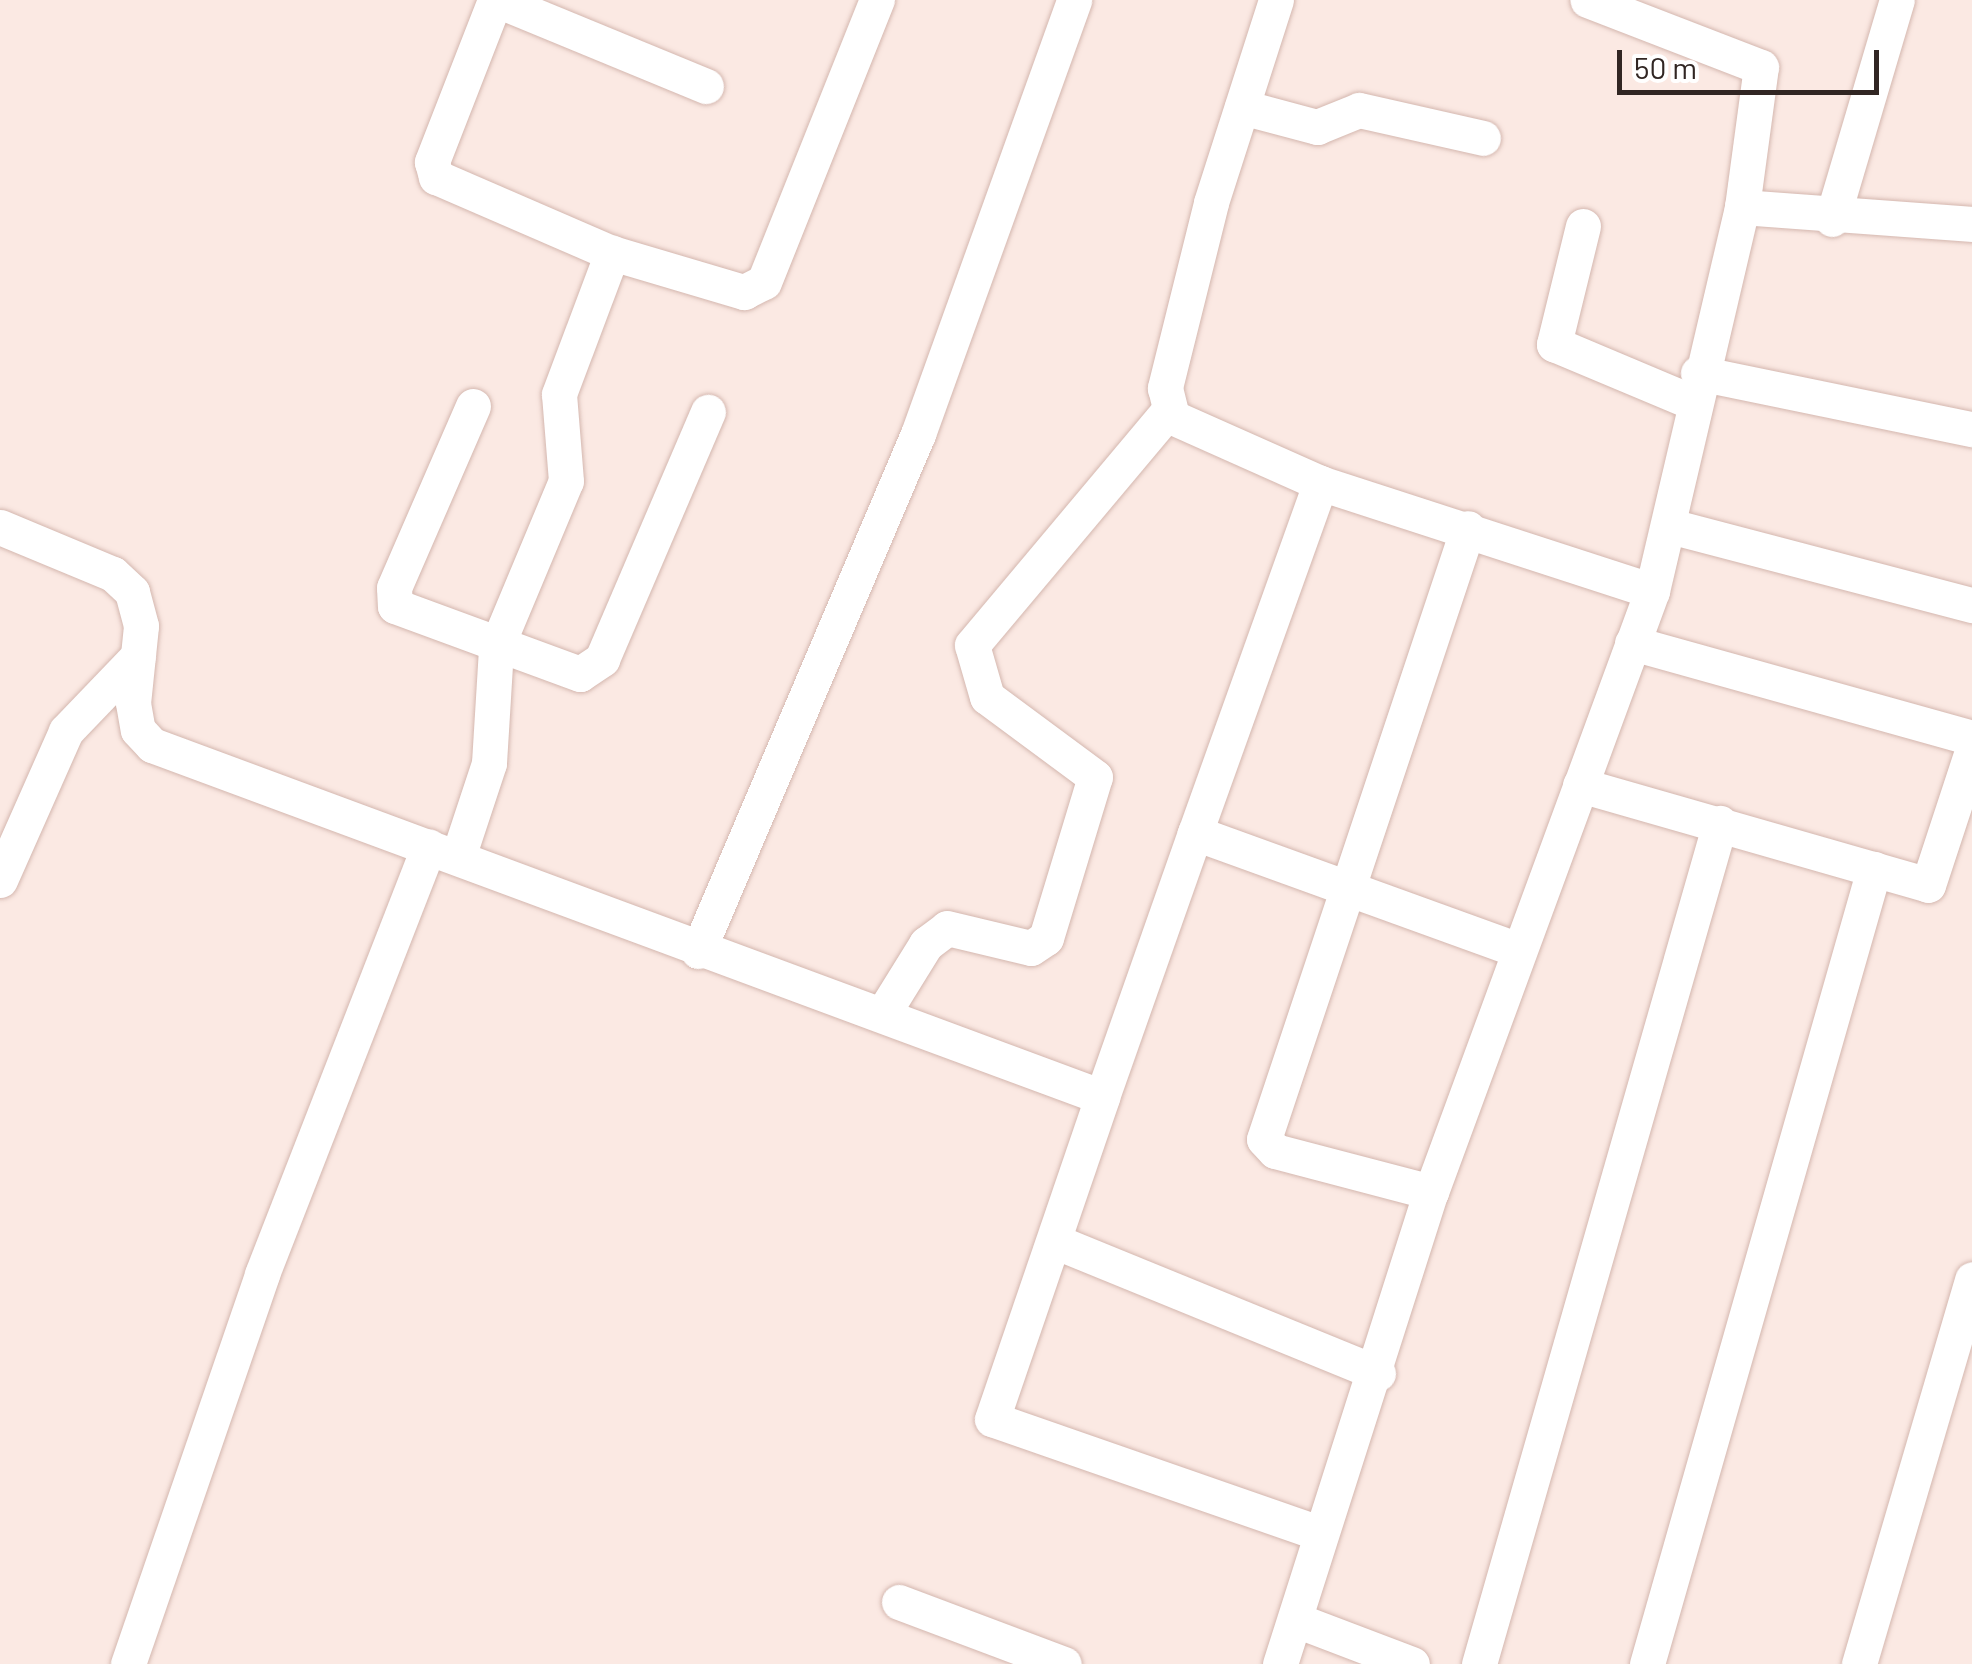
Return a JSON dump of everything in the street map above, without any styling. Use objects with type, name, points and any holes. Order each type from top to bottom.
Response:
[{"type":"street","points":[[706,86],[496,0],[432,171],[612,253],[744,292],[764,282],[877,0]]},
{"type":"street","points":[[698,952],[918,434],[1074,0]]},
{"type":"street","points":[[882,1015],[926,944],[947,928],[1031,948],[1046,938],[1095,777],[986,697],[972,645],[1169,410],[1170,370],[1242,107],[1276,0]]},
{"type":"street","points":[[1280,1664],[1319,1533],[1378,1372],[1431,1192],[1652,591],[1670,526],[1695,387],[1742,207],[1761,67],[1647,10],[1587,0]]},
{"type":"street","points":[[1832,220],[1897,0]]},
{"type":"street","points":[[1242,107],[1317,126],[1359,110],[1483,138]]},
{"type":"street","points":[[1742,207],[1832,220],[1972,224]]},
{"type":"street","points":[[1583,226],[1554,344],[1695,387],[1972,429]]},
{"type":"street","points":[[128,1664],[262,1274],[443,851],[489,763],[496,648],[566,481],[559,394],[612,253]]},
{"type":"street","points":[[473,406],[392,598],[400,610],[496,648],[580,674],[596,670],[708,412]]},
{"type":"street","points":[[1169,410],[1196,433],[1320,483],[1652,591]]},
{"type":"street","points":[[1319,1533],[992,1419],[1194,833],[1320,483]]},
{"type":"street","points":[[1670,526],[1972,605]]},
{"type":"street","points":[[0,527],[113,574],[139,607],[133,703],[152,745],[443,851],[698,952],[1102,1097]]},
{"type":"street","points":[[1431,1192],[1274,1152],[1264,1139],[1468,528]]},
{"type":"street","points":[[1632,643],[1972,738]]},
{"type":"street","points":[[0,880],[66,731],[138,656]]},
{"type":"street","points":[[1580,784],[1932,884],[1972,751]]},
{"type":"street","points":[[1479,1664],[1720,823]]},
{"type":"street","points":[[1194,833],[1518,950]]},
{"type":"street","points":[[1647,1664],[1874,869]]},
{"type":"street","points":[[1054,1242],[1378,1372]]},
{"type":"street","points":[[1859,1664],[1972,1279]]},
{"type":"street","points":[[898,1602],[1064,1664]]},
{"type":"street","points":[[1296,1620],[1412,1664]]}]
